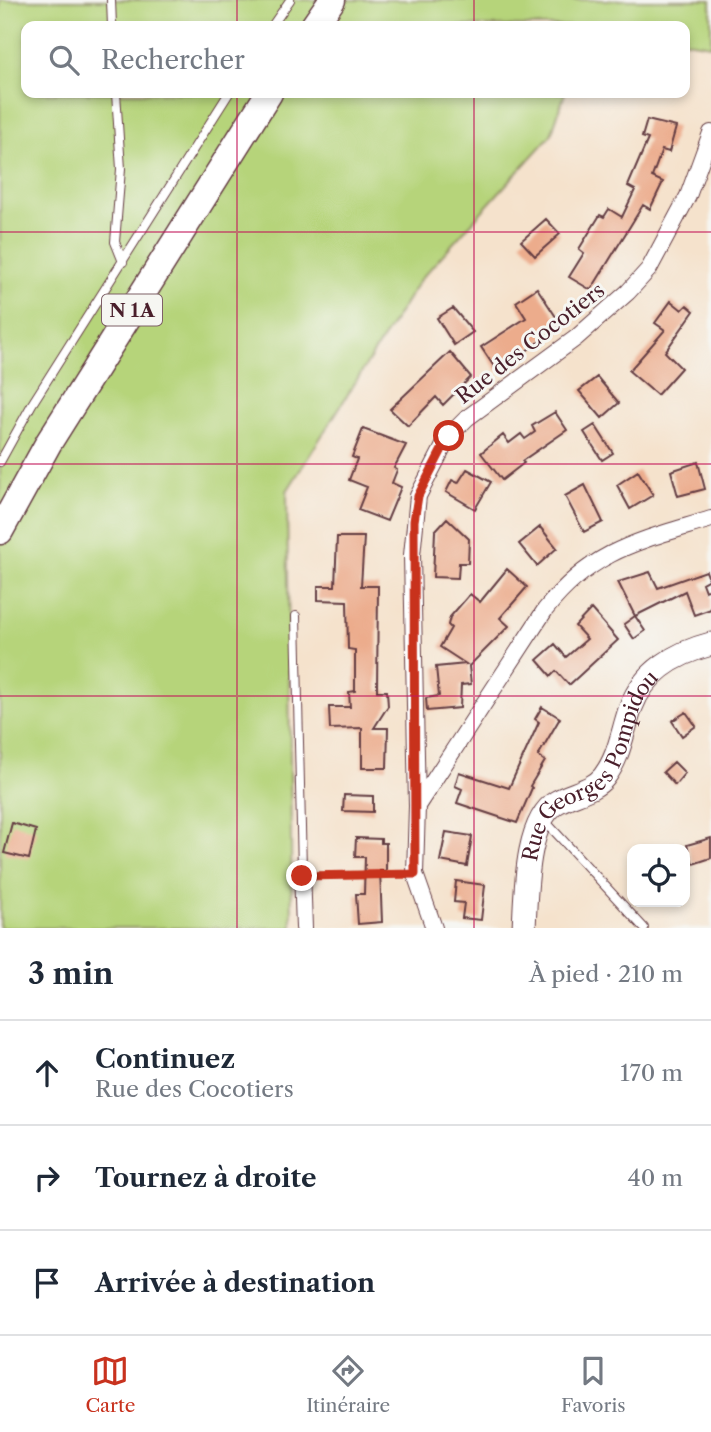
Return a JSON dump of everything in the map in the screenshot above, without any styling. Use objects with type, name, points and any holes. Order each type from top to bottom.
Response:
[{"type":"main road","points":[[317,21],[332,0]]},
{"type":"main road","name":"N 1A","points":[[0,531],[49,442],[266,98]]},
{"type":"main road","name":"Rue Georges Pompidou","points":[[524,928],[527,874],[534,837],[544,818],[555,803],[603,779],[620,750],[631,706],[644,681],[659,666],[711,644]]},
{"type":"street","name":"Rue des Cocotiers","points":[[434,928],[415,874],[412,555],[418,496],[449,436],[467,418],[576,338],[628,292],[649,269],[688,196],[711,133]]},
{"type":"street","points":[[416,806],[545,610],[566,583],[592,562],[622,547],[711,519]]},
{"type":"street","points":[[302,872],[304,928]]},
{"type":"lane","points":[[111,0],[112,21]]},
{"type":"lane","points":[[275,21],[290,0]]},
{"type":"lane","points":[[116,98],[121,169],[115,242],[123,262]]},
{"type":"lane","points":[[0,462],[32,404],[226,98]]},
{"type":"lane","points":[[296,615],[302,872]]},
{"type":"lane","points":[[544,818],[643,928]]},
{"type":"path","points":[[302,872],[415,874]]},
{"type":"green space","points":[[0,0],[711,0],[711,45],[690,42],[690,21],[21,21],[21,98],[563,98],[551,135],[419,281],[287,491],[292,928],[0,928]]},
{"type":"building","points":[[647,120],[676,127],[669,152],[662,150],[652,177],[663,182],[650,209],[643,205],[591,290],[569,277],[584,253],[579,249],[600,215],[604,217],[609,209],[622,217],[635,190],[628,186],[648,139],[642,137]]},
{"type":"building","points":[[546,219],[560,234],[535,256],[521,241]]},
{"type":"building","points":[[537,288],[562,326],[497,371],[481,347],[526,318],[516,302]]},
{"type":"building","points":[[671,301],[682,310],[687,305],[694,311],[665,352],[681,368],[657,395],[629,371],[665,330],[655,323]]},
{"type":"building","points":[[453,308],[473,332],[454,345],[437,318]]},
{"type":"building","points":[[450,352],[471,377],[443,405],[436,397],[408,426],[390,409]]},
{"type":"building","points":[[597,377],[619,403],[602,418],[579,391]]},
{"type":"building","points":[[555,412],[567,430],[522,461],[524,463],[502,480],[481,453],[503,435],[509,443],[521,434],[525,439],[535,432],[532,426]]},
{"type":"building","points":[[595,425],[613,453],[602,460],[584,432]]},
{"type":"building","points":[[363,429],[406,445],[394,468],[397,470],[392,483],[401,487],[387,521],[358,510],[367,487],[349,480],[357,459],[352,457]]},
{"type":"building","points":[[698,462],[705,489],[678,496],[671,471]]},
{"type":"building","points":[[467,469],[491,482],[475,509],[446,492],[452,480],[458,483]]},
{"type":"building","points":[[638,471],[653,495],[630,509],[617,485]]},
{"type":"building","points":[[585,485],[603,522],[584,532],[565,496]]},
{"type":"building","points":[[447,518],[469,539],[468,563],[459,563],[458,578],[433,577],[435,531]]},
{"type":"building","points":[[540,527],[557,548],[537,566],[519,544]]},
{"type":"building","points":[[337,537],[364,537],[361,586],[378,586],[377,691],[387,691],[388,706],[374,728],[388,728],[387,768],[362,768],[362,728],[330,729],[329,707],[350,707],[349,692],[355,691],[355,650],[348,649],[347,601],[318,600],[318,586],[335,586]]},
{"type":"building","points":[[507,569],[527,587],[500,618],[509,626],[469,666],[471,684],[461,685],[460,708],[427,711],[426,698],[439,696],[436,667],[466,664],[440,647],[451,628],[448,625],[450,617],[470,594],[480,602]]},
{"type":"building","points":[[706,571],[709,579],[702,583],[705,591],[711,589],[711,609],[694,615],[685,591],[635,616],[618,582],[650,572],[658,588]]},
{"type":"building","points":[[591,609],[618,640],[569,685],[556,671],[551,676],[537,660],[555,644],[566,657],[587,639],[575,626]]},
{"type":"building","points":[[635,616],[645,631],[634,639],[624,624]]},
{"type":"building","points":[[542,707],[560,718],[538,756],[545,761],[530,786],[532,788],[517,823],[457,803],[462,789],[455,786],[459,772],[509,788],[539,722],[535,719]]},
{"type":"building","points":[[686,712],[696,726],[682,736],[672,721]]},
{"type":"building","points":[[674,762],[685,773],[675,785],[663,772]]},
{"type":"building","points":[[344,795],[373,796],[373,812],[343,811]]},
{"type":"building","points":[[12,823],[36,830],[29,859],[4,853]]},
{"type":"building","points":[[446,832],[472,836],[467,866],[440,861]]},
{"type":"building","points":[[356,838],[381,839],[381,843],[386,843],[386,871],[380,871],[382,922],[358,924],[356,894],[364,894],[365,857],[355,857]]},
{"type":"building","points":[[711,838],[711,858],[693,864],[690,844]]},
{"type":"building","points":[[456,881],[485,885],[481,920],[462,918],[464,903],[454,902]]},
{"type":"route","points":[[302,876],[415,874],[414,521],[418,496],[449,436]]}]
